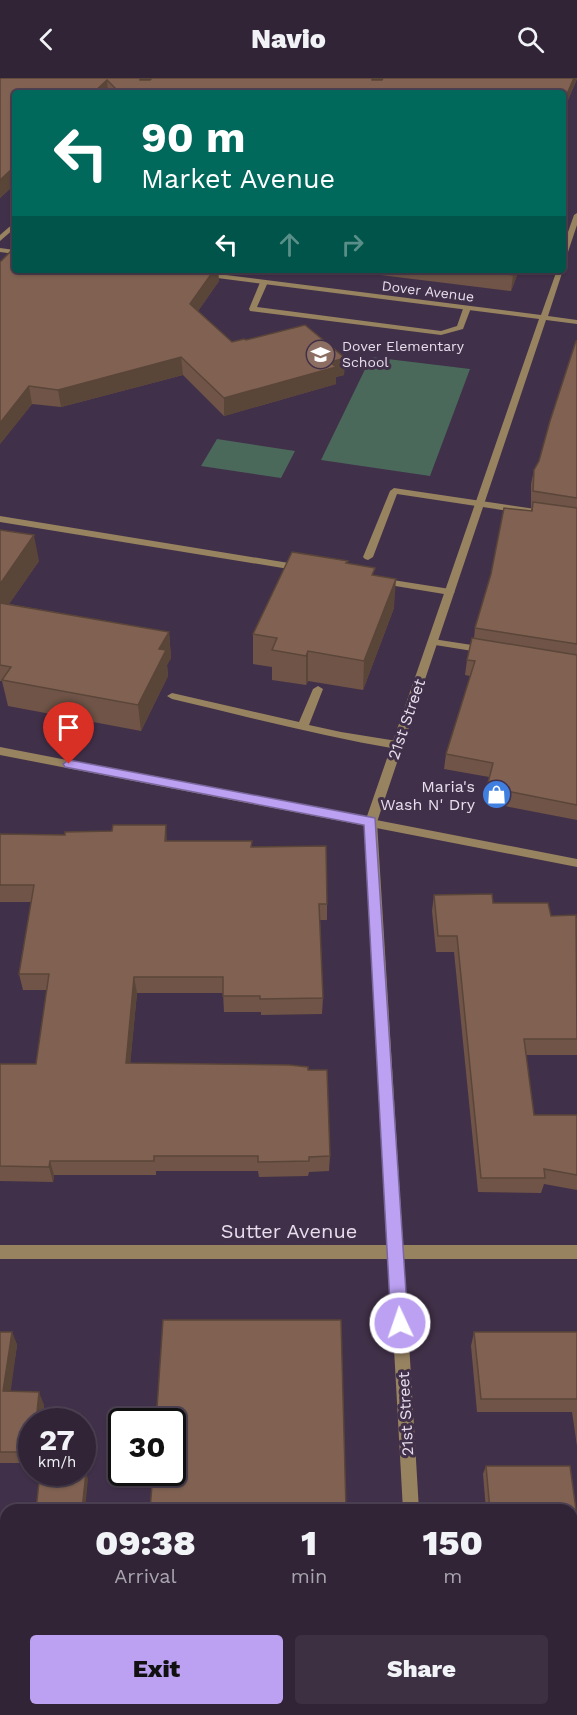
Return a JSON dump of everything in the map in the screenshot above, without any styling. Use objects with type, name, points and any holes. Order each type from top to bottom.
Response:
[{"type":"street","points":[[566,249],[577,215]]},
{"type":"street","points":[[0,239],[12,227]]},
{"type":"street","name":"Dover Avenue","points":[[190,273],[577,322]]},
{"type":"street","points":[[246,279],[251,273]]},
{"type":"street","name":"21st Street","points":[[411,1504],[371,822],[559,273]]},
{"type":"street","points":[[264,282],[253,309],[441,333],[460,327],[467,308]]},
{"type":"street","points":[[368,557],[394,491],[556,515]]},
{"type":"street","points":[[0,519],[314,570]]},
{"type":"street","points":[[370,579],[450,592]]},
{"type":"street","points":[[433,642],[499,653]]},
{"type":"street","points":[[302,728],[318,689]]},
{"type":"street","points":[[172,696],[302,728],[397,745]]},
{"type":"street","points":[[0,751],[577,864]]},
{"type":"street","name":"Sutter Avenue","points":[[0,1252],[577,1252]]},
{"type":"green space","points":[[371,357],[470,369],[430,476],[321,460]]},
{"type":"green space","points":[[217,439],[295,451],[281,478],[201,466]]},
{"type":"building","points":[[0,78],[140,78],[140,80],[150,80],[152,78],[372,78],[372,80],[382,80],[383,78],[574,78],[566,96],[566,90],[117,90],[107,80],[96,90],[12,90],[12,169],[0,180]]},
{"type":"building","points":[[12,250],[12,273],[212,273],[190,304],[232,342],[305,325],[345,358],[330,362],[336,367],[224,398],[181,357],[58,390],[29,386],[0,423],[0,262]]},
{"type":"building","points":[[576,341],[577,498],[533,491],[534,470],[539,461]]},
{"type":"building","points":[[533,502],[577,508],[577,644],[475,628],[491,574],[504,508],[532,511]]},
{"type":"building","points":[[0,530],[34,535],[0,584]]},
{"type":"building","points":[[292,552],[375,568],[372,575],[396,579],[364,661],[308,651],[306,656],[272,650],[277,638],[253,634]]},
{"type":"building","points":[[0,603],[169,632],[159,649],[166,650],[138,705],[2,680],[11,667],[0,665]]},
{"type":"building","points":[[472,638],[577,655],[577,805],[487,787],[493,763],[446,754],[475,661],[467,660]]},
{"type":"building","points":[[113,825],[166,825],[165,841],[252,841],[251,847],[326,846],[327,904],[319,904],[323,998],[260,999],[260,996],[223,996],[223,977],[134,977],[126,1063],[289,1065],[308,1067],[308,1070],[327,1070],[330,1156],[309,1157],[309,1161],[258,1162],[258,1156],[154,1156],[154,1161],[50,1161],[49,1167],[0,1166],[0,1064],[36,1064],[49,974],[19,974],[34,885],[0,885],[0,834],[65,835],[65,832],[112,831]]},
{"type":"building","points":[[492,894],[493,903],[548,903],[551,916],[576,915],[577,1039],[524,1039],[534,1115],[577,1115],[577,1175],[544,1169],[545,1178],[481,1178],[457,936],[438,936],[434,895]]},
{"type":"building","points":[[163,1320],[341,1320],[346,1504],[150,1504],[152,1486],[186,1486],[186,1408],[157,1408]]},
{"type":"building","points":[[0,1332],[12,1332],[3,1391],[39,1392],[37,1408],[18,1408],[18,1452],[0,1452]]},
{"type":"building","points":[[474,1332],[577,1332],[577,1399],[481,1399]]},
{"type":"building","points":[[486,1466],[570,1466],[575,1504],[489,1504]]},
{"type":"building","points":[[39,1486],[85,1486],[83,1504],[37,1504]]},
{"type":"place","name":"Dover Elementary School","points":[[321,354]]},
{"type":"place","name":"Maria's Wash N' Dry","points":[[496,795]]},
{"type":"route","points":[[69,764],[371,822],[400,1323]]}]
